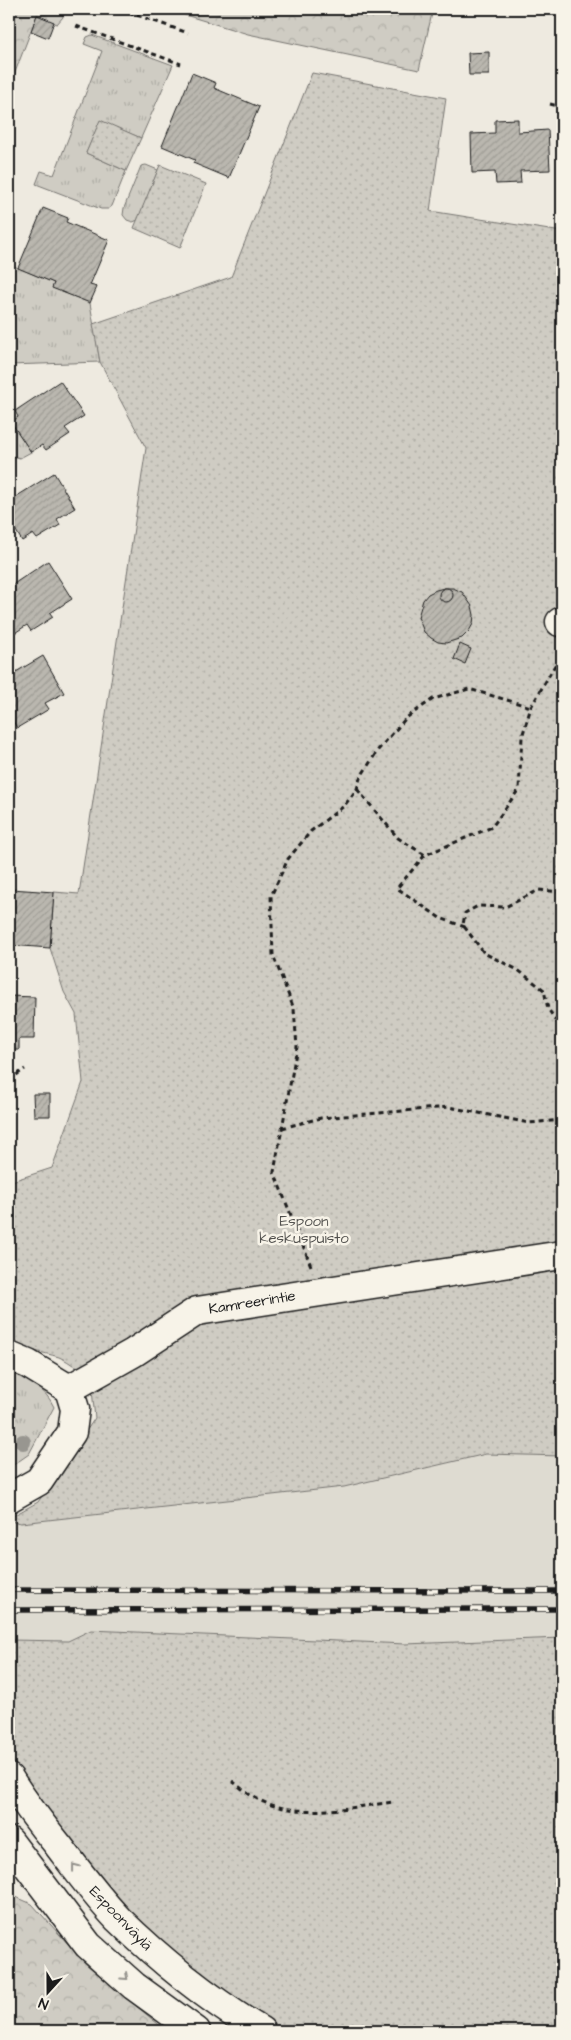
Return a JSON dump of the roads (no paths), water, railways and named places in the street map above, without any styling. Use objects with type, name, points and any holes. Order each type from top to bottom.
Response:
[{"type":"street","name":"Kamreerintie","points":[[69,1389],[133,1353],[197,1310],[562,1255]]},
{"type":"street","points":[[9,1356],[28,1364],[69,1389],[74,1409],[72,1432],[39,1481],[9,1498]]},
{"type":"street","name":"Espoonväylä","points":[[9,1778],[18,1807],[118,1918],[166,1962],[207,1995],[261,2031]]},
{"type":"street","points":[[18,1807],[10,1845],[88,1945],[134,1986],[196,2031]]},
{"type":"railway","points":[[9,1590],[562,1591]]},
{"type":"railway","points":[[9,1610],[562,1609]]},
{"type":"park label","name":"Espoon keskuspuisto","points":[[304,1230]]}]
